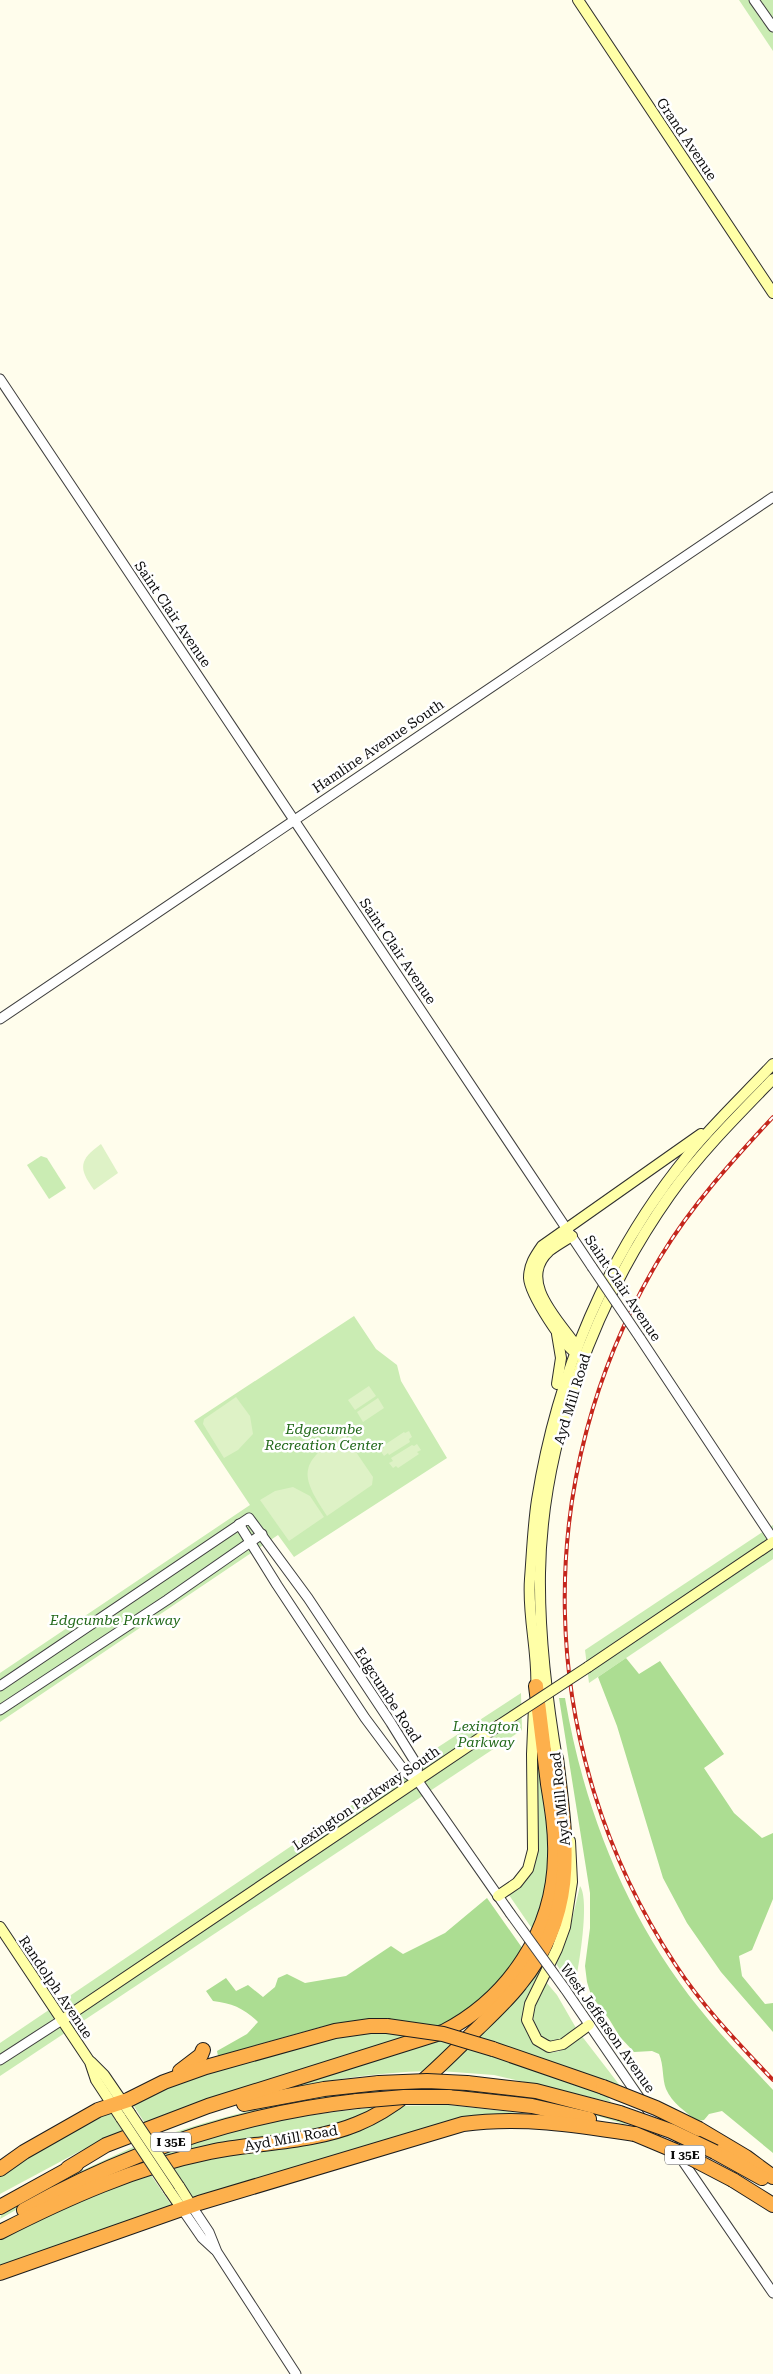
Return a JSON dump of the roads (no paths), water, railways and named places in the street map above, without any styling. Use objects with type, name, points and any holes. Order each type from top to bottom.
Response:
[{"type":"highway","points":[[68,2168],[106,2145],[186,2114],[443,2032],[474,2012],[500,1990],[522,1962],[538,1934],[549,1903],[554,1872],[553,1822],[536,1686]]},
{"type":"highway","name":"Ayd Mill Road","points":[[0,2232],[59,2203],[140,2170],[209,2152],[317,2136],[357,2124],[391,2106],[434,2072],[520,1984],[541,1953],[554,1925],[562,1892],[566,1858],[556,1758]]},
{"type":"highway","points":[[164,2082],[206,2067],[335,2031],[370,2026],[387,2026],[443,2034],[603,2087],[656,2108],[698,2129],[746,2157],[773,2177]]},
{"type":"highway","points":[[0,2169],[98,2110],[121,2110],[196,2060],[203,2050]]},
{"type":"highway","name":"I 35E","points":[[0,2207],[68,2168],[104,2151],[161,2129],[228,2108],[324,2088],[427,2081],[467,2083],[536,2091],[620,2112],[671,2131],[714,2152],[773,2185]]},
{"type":"highway","name":"I 35E","points":[[0,2225],[80,2180],[167,2144],[248,2120],[295,2110],[357,2101],[404,2097],[449,2098],[532,2106],[578,2116],[635,2134],[685,2155],[733,2180],[773,2204]]},
{"type":"highway","points":[[0,2273],[187,2207],[464,2124],[486,2121],[532,2120],[635,2134]]},
{"type":"main road","name":"Grand Avenue","points":[[578,0],[773,293]]},
{"type":"main road","name":"Ayd Mill Road","points":[[498,1896],[517,1883],[528,1869],[533,1850],[532,1734],[536,1686],[530,1582],[537,1501],[561,1389],[621,1252],[663,1187],[688,1154],[773,1064]]},
{"type":"main road","name":"Ayd Mill Road","points":[[556,1758],[543,1658],[540,1568],[544,1516],[578,1352],[628,1258],[670,1194],[712,1142],[773,1079]]},
{"type":"main road","points":[[578,1352],[542,1296],[537,1279],[539,1267],[545,1256],[569,1232],[716,1124]]},
{"type":"main road","points":[[569,1232],[542,1246],[534,1259],[530,1272],[530,1286],[535,1298],[557,1330],[578,1352]]},
{"type":"main road","points":[[551,1434],[561,1358],[557,1330]]},
{"type":"main road","name":"Lexington Parkway South","points":[[62,2020],[588,1667],[773,1540]]},
{"type":"main road","points":[[556,1758],[572,1858],[570,1896],[561,1940],[530,2004],[527,2020],[537,2040],[548,2047],[563,2044],[589,2025]]},
{"type":"main road","name":"Randolph Avenue","points":[[0,1927],[90,2062],[96,2080],[121,2110],[187,2207]]},
{"type":"street","points":[[754,0],[773,27]]},
{"type":"street","name":"Saint Clair Avenue","points":[[0,379],[773,1540]]},
{"type":"street","name":"Hamline Avenue South","points":[[0,1019],[773,497]]},
{"type":"street","name":"Edgcumbe Road","points":[[249,1518],[262,1534],[418,1765],[418,1780],[406,1773],[365,1718],[249,1543],[239,1524],[249,1518]]},
{"type":"street","points":[[0,1686],[239,1524]]},
{"type":"street","points":[[0,1710],[262,1534]]},
{"type":"street","name":"West Jefferson Avenue","points":[[418,1780],[565,1989],[773,2293]]},
{"type":"street","name":"Lexington Parkway South","points":[[0,2060],[62,2020]]},
{"type":"street","name":"Randolph Avenue","points":[[187,2207],[209,2232],[217,2252],[296,2374]]},
{"type":"railway","points":[[773,1117],[713,1184],[673,1237],[661,1256],[617,1341],[587,1430],[569,1520],[565,1612],[573,1704],[594,1794],[628,1881],[686,1980],[721,2024],[773,2080]]},
{"type":"park label","name":"Edgecumbe Recreation Center","points":[[324,1438]]},
{"type":"park label","name":"Edgcumbe Parkway","points":[[115,1620]]},
{"type":"park label","name":"Lexington Parkway","points":[[486,1734]]}]
